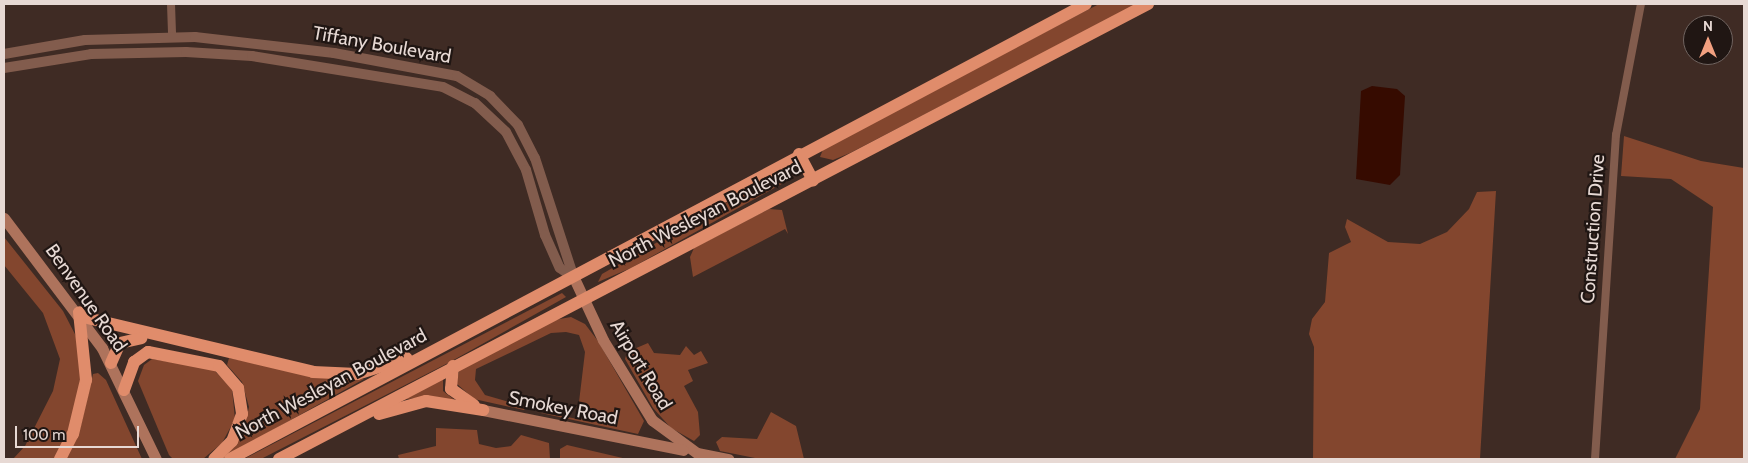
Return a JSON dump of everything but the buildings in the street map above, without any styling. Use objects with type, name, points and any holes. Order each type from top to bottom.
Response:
[{"type":"highway","name":"North Wesleyan Boulevard","points":[[230,459],[447,342],[574,278],[799,154],[1086,4]]},
{"type":"highway","name":"North Wesleyan Boulevard","points":[[279,459],[453,366],[1148,4]]},
{"type":"highway","points":[[799,154],[813,180]]},
{"type":"highway","points":[[60,459],[73,434],[86,380],[81,315],[186,344],[333,375],[375,370],[447,342]]},
{"type":"highway","points":[[111,363],[116,350],[127,339],[186,344]]},
{"type":"highway","points":[[124,390],[134,362],[148,352],[196,358],[226,372],[238,388],[242,414],[232,440],[214,459]]},
{"type":"highway","points":[[453,366],[451,389],[483,410]]},
{"type":"highway","points":[[310,443],[400,405],[426,401],[483,410]]},
{"type":"main road","name":"Benvenue Road","points":[[4,218],[81,315],[111,363],[156,459]]},
{"type":"main road","name":"Airport Road","points":[[574,278],[583,298],[652,420],[697,453],[728,459]]},
{"type":"main road","name":"Smokey Road","points":[[483,410],[697,453]]},
{"type":"street","points":[[171,4],[172,37]]},
{"type":"street","name":"Construction Drive","points":[[1595,459],[1616,135],[1641,4]]},
{"type":"street","name":"Tiffany Boulevard","points":[[4,54],[85,40],[172,37],[334,53],[426,68],[467,81],[500,105],[530,146],[574,278]]},
{"type":"street","name":"Tiffany Boulevard","points":[[4,68],[91,54],[186,52],[252,56],[443,87],[475,103],[506,132],[526,170],[548,243],[560,268],[574,278]]},
{"type":"shaded area","points":[[1099,4],[1137,4],[850,153],[833,160],[820,157],[824,147]]},
{"type":"shaded area","points":[[1372,86],[1397,89],[1405,96],[1400,175],[1390,185],[1356,179],[1361,91]]},
{"type":"shaded area","points":[[1624,136],[1701,161],[1744,168],[1744,459],[1675,459],[1700,409],[1713,207],[1671,179],[1621,176]]},
{"type":"shaded area","points":[[785,169],[795,173],[787,181],[631,268],[598,282],[602,274]]},
{"type":"shaded area","points":[[1496,191],[1480,459],[1313,459],[1314,347],[1309,334],[1312,319],[1325,302],[1329,253],[1351,242],[1345,227],[1347,219],[1388,242],[1420,244],[1447,232],[1469,209],[1477,192]]},
{"type":"shaded area","points":[[769,209],[782,210],[788,234],[785,229],[693,277],[690,257],[694,248]]},
{"type":"shaded area","points":[[4,237],[63,311],[77,338],[82,369],[72,427],[55,459],[13,459],[25,446],[53,391],[60,359],[43,313],[4,265]]},
{"type":"shaded area","points":[[562,293],[566,297],[450,362],[261,459],[244,459]]},
{"type":"shaded area","points":[[571,317],[585,324],[598,341],[644,421],[638,434],[536,412],[591,421],[594,410],[579,402],[585,352],[579,335],[566,332],[551,333],[476,369],[475,380],[485,395],[526,407],[524,410],[474,399],[457,384],[459,370],[554,320]]},
{"type":"shaded area","points":[[648,343],[654,353],[680,355],[686,346],[694,355],[701,351],[708,363],[688,370],[693,381],[684,386],[698,412],[700,435],[694,441],[671,428],[653,408],[625,359],[627,352]]},
{"type":"shaded area","points":[[229,358],[329,378],[364,379],[226,456],[243,434],[249,407],[242,382],[227,365]]},
{"type":"shaded area","points":[[152,359],[213,369],[232,389],[235,419],[222,443],[203,459],[173,459],[169,455],[138,381],[144,365]]},
{"type":"shaded area","points":[[98,373],[106,380],[142,459],[64,459],[80,429],[93,374]]},
{"type":"shaded area","points":[[443,378],[443,391],[456,401],[425,397],[400,400]]},
{"type":"shaded area","points":[[771,412],[796,426],[804,459],[760,459],[720,451],[716,442],[722,437],[757,439]]},
{"type":"shaded area","points":[[436,428],[477,430],[479,444],[496,448],[511,446],[521,435],[549,443],[550,459],[399,459],[398,455],[436,446]]},
{"type":"shaded area","points":[[567,445],[627,459],[560,459],[560,449]]}]
